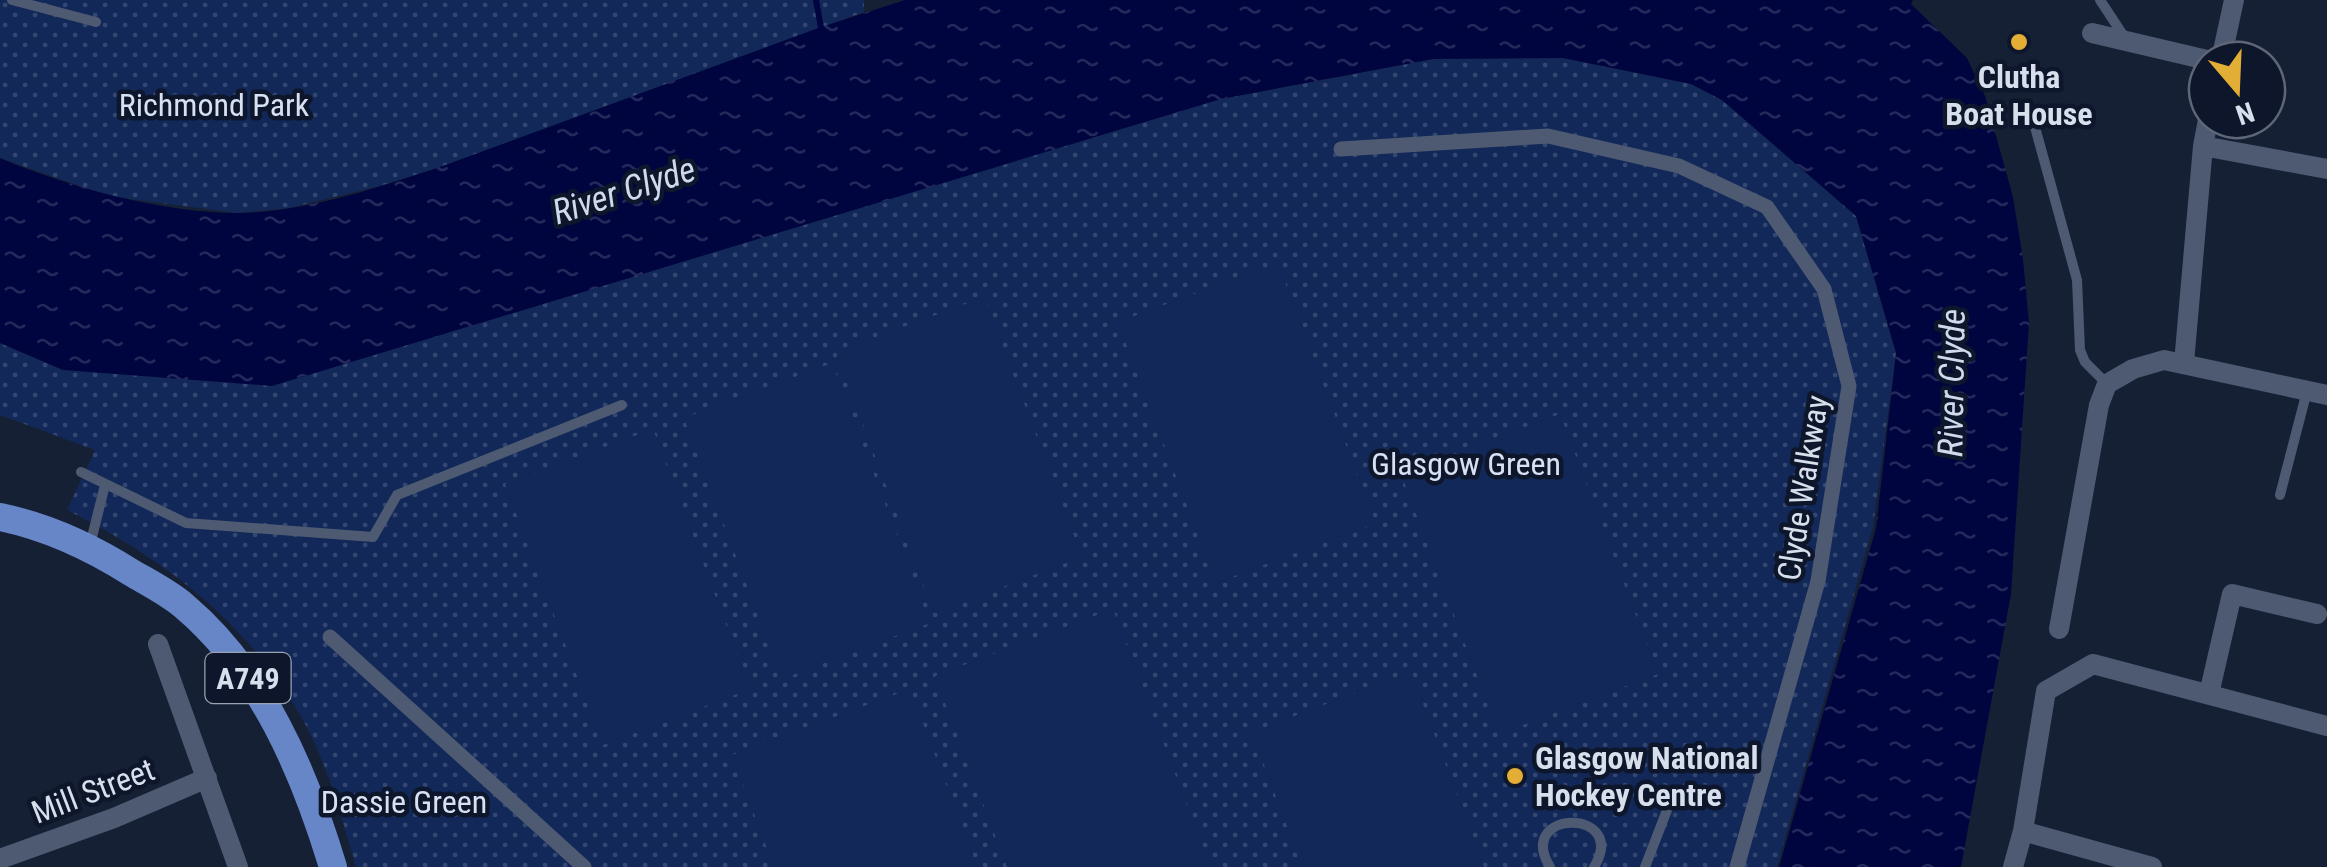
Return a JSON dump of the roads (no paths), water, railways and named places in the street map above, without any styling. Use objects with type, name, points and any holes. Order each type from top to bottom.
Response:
[{"type":"main road","name":"A749","points":[[0,517],[90,546],[181,603],[211,631],[257,690],[280,731],[317,813],[333,867]]},
{"type":"street","points":[[2225,40],[2234,0]]},
{"type":"street","points":[[2092,34],[2187,56]]},
{"type":"street","name":"Clyde Walkway","points":[[1341,149],[1548,136],[1679,166],[1767,207],[1824,290],[1849,386],[1818,582],[1737,867]]},
{"type":"street","points":[[2184,363],[2204,140]]},
{"type":"street","points":[[2203,146],[2327,168]]},
{"type":"street","points":[[2060,629],[2099,405],[2107,384],[2148,363],[2164,360],[2317,393]]},
{"type":"street","points":[[2209,694],[2232,594],[2317,614]]},
{"type":"street","points":[[330,637],[584,867]]},
{"type":"street","points":[[158,644],[238,867]]},
{"type":"street","points":[[2014,867],[2046,692],[2093,664],[2327,726]]},
{"type":"street","name":"Mill Street","points":[[15,859],[207,778]]},
{"type":"street","points":[[2023,831],[2152,867]]},
{"type":"lane","points":[[12,0],[96,22]]},
{"type":"lane","points":[[2100,0],[2128,43]]},
{"type":"lane","points":[[2035,127],[2077,280],[2080,350],[2085,362],[2107,384]]},
{"type":"lane","points":[[2280,496],[2317,393]]},
{"type":"lane","points":[[81,472],[186,523],[373,536],[397,495],[622,405]]},
{"type":"lane","points":[[90,546],[105,484]]},
{"type":"lane","points":[[1645,867],[1668,805]]},
{"type":"lane","points":[[1550,867],[1544,853],[1547,836],[1560,823],[1570,821],[1588,826],[1599,841],[1594,867]]},
{"type":"water","name":"River Clyde","points":[[905,0],[1913,0],[1911,4],[1967,58],[1985,96],[2013,197],[2029,323],[2011,594],[1961,867],[1779,867],[1876,528],[1896,353],[1856,216],[1722,100],[1691,84],[1563,58],[1433,59],[1221,99],[272,386],[63,370],[0,343],[0,158],[55,179],[148,203],[209,212],[289,208],[341,198],[440,167]]},
{"type":"waterway","points":[[816,0],[822,33]]},
{"type":"place","name":"Clutha Boat House","points":[[2019,42]]},
{"type":"place","name":"Glasgow National Hockey Centre","points":[[1515,776]]},
{"type":"park label","name":"Richmond Park","points":[[214,105]]},
{"type":"park label","name":"Glasgow Green","points":[[1466,464]]},
{"type":"park label","name":"Dassie Green","points":[[404,802]]}]
